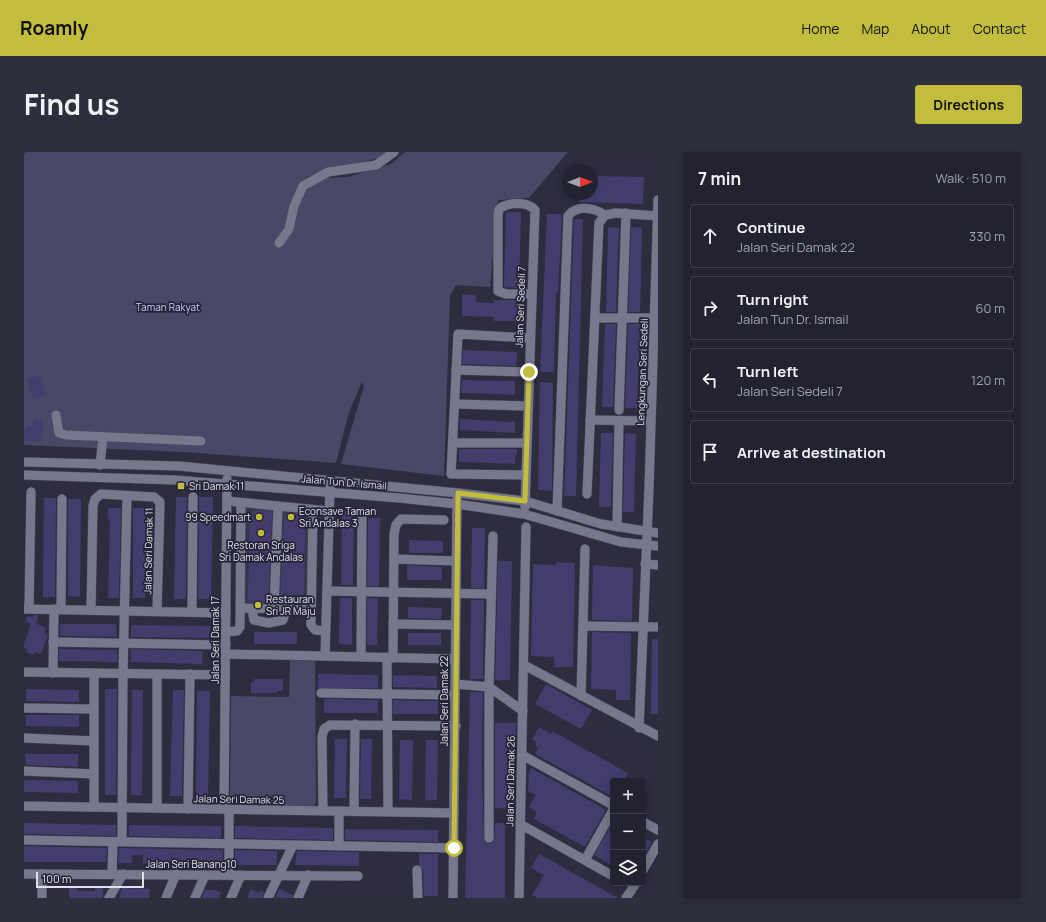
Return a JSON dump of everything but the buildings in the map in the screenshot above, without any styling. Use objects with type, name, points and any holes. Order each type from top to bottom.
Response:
[{"type":"street","points":[[279,243],[289,229],[294,206],[303,186],[328,172],[376,165],[394,152]]},
{"type":"street","name":"Lengkungan Seri Sedeli","points":[[639,728],[646,545],[648,516],[654,488],[654,458],[651,421],[655,397],[656,370],[655,318],[658,200]]},
{"type":"street","name":"Jalan Seri Sedeli 7","points":[[524,514],[535,210],[529,205],[511,204],[499,209],[498,215],[498,291],[506,294],[531,294]]},
{"type":"street","points":[[557,511],[568,216],[572,211],[579,208],[598,210],[604,214],[626,213],[658,216]]},
{"type":"street","points":[[619,410],[626,213]]},
{"type":"street","points":[[587,494],[599,223],[604,214]]},
{"type":"street","points":[[595,318],[655,318]]},
{"type":"street","points":[[525,475],[451,474],[458,334],[530,338]]},
{"type":"street","points":[[456,370],[529,372]]},
{"type":"street","points":[[455,404],[527,406]]},
{"type":"street","points":[[56,415],[59,433],[66,435],[201,441]]},
{"type":"street","points":[[590,420],[651,421]]},
{"type":"street","points":[[616,527],[619,421]]},
{"type":"street","points":[[100,465],[103,437]]},
{"type":"street","points":[[453,443],[526,443]]},
{"type":"street","name":"Jalan Tun Dr. Ismail","points":[[24,462],[179,466],[458,493],[525,501],[616,527],[658,533]]},
{"type":"street","name":"Jalan Seri Damak 17","points":[[227,471],[225,675],[229,875]]},
{"type":"street","name":"Jalan Tun Dr. Ismail","points":[[24,475],[227,484],[457,504],[524,514],[616,541],[658,546]]},
{"type":"street","points":[[325,656],[330,481]]},
{"type":"street","points":[[31,492],[27,548],[26,609],[226,612]]},
{"type":"street","name":"Jalan Seri Damak 22","points":[[453,898],[456,726],[455,593],[458,493]]},
{"type":"street","name":"Jalan Seri Damak 11","points":[[91,610],[93,506],[95,498],[101,494],[154,497],[160,502],[157,611]]},
{"type":"street","points":[[112,874],[123,808],[123,642],[127,496]]},
{"type":"street","points":[[192,612],[193,497]]},
{"type":"street","points":[[53,673],[53,642],[57,609],[62,499]]},
{"type":"street","points":[[227,501],[329,511]]},
{"type":"street","points":[[226,632],[238,629],[241,608],[241,503]]},
{"type":"street","points":[[274,609],[278,507]]},
{"type":"street","points":[[313,510],[312,628],[325,631]]},
{"type":"street","points":[[361,657],[362,512]]},
{"type":"street","points":[[648,516],[658,517]]},
{"type":"street","points":[[388,812],[387,694],[393,624],[394,534],[396,524],[401,519],[444,520]]},
{"type":"street","name":"Jalan Seri Damak 26","points":[[520,898],[526,527]]},
{"type":"street","points":[[489,838],[488,687],[493,536]]},
{"type":"street","points":[[581,696],[586,549]]},
{"type":"street","points":[[394,559],[456,561]]},
{"type":"street","points":[[645,564],[658,565]]},
{"type":"street","points":[[327,591],[491,594]]},
{"type":"street","points":[[241,608],[311,610]]},
{"type":"street","points":[[252,609],[254,620],[269,623],[283,620],[286,609]]},
{"type":"street","points":[[393,624],[455,625]]},
{"type":"street","points":[[583,626],[658,626]]},
{"type":"street","points":[[53,642],[123,642],[325,656],[455,659]]},
{"type":"street","points":[[524,665],[639,728],[658,736]]},
{"type":"street","points":[[24,672],[225,675]]},
{"type":"street","points":[[94,673],[94,807]]},
{"type":"street","points":[[157,674],[157,808]]},
{"type":"street","points":[[188,809],[190,674]]},
{"type":"street","points":[[455,684],[488,687],[523,711]]},
{"type":"street","points":[[321,693],[456,695]]},
{"type":"street","points":[[24,708],[94,709]]},
{"type":"street","points":[[354,811],[355,724]]},
{"type":"street","points":[[323,811],[322,736],[324,729],[330,725],[456,726]]},
{"type":"street","points":[[24,738],[94,741]]},
{"type":"street","points":[[522,755],[610,803]]},
{"type":"street","points":[[24,772],[94,774]]},
{"type":"street","name":"Jalan Seri Damak 25","points":[[24,806],[454,813]]},
{"type":"street","points":[[339,811],[339,846]]},
{"type":"street","points":[[585,860],[611,814]]},
{"type":"street","points":[[520,824],[610,874]]},
{"type":"street","points":[[646,824],[658,830]]},
{"type":"street","points":[[24,840],[454,848]]},
{"type":"street","points":[[646,865],[658,844]]},
{"type":"street","points":[[268,898],[293,845]]},
{"type":"street","points":[[417,870],[418,898]]},
{"type":"street","name":"Jalan Seri Banang10","points":[[24,874],[42,878],[112,874],[358,876]]},
{"type":"street","points":[[109,898],[122,874]]},
{"type":"street","points":[[166,898],[176,874]]},
{"type":"street","points":[[195,898],[205,875]]},
{"type":"street","points":[[231,898],[241,875]]},
{"type":"street","points":[[298,898],[308,875]]},
{"type":"street","points":[[42,878],[42,898]]},
{"type":"street","points":[[626,898],[631,886]]},
{"type":"shaded area","points":[[244,506],[310,513],[308,606],[243,606]]},
{"type":"green space","name":"Taman Rakyat","points":[[24,152],[387,152],[378,158],[307,177],[309,189],[321,178],[347,177],[391,164],[405,152],[568,152],[529,198],[498,200],[490,287],[456,285],[450,296],[444,476],[341,464],[364,386],[362,382],[349,412],[336,463],[183,452],[24,445]]},
{"type":"green space","points":[[290,660],[315,661],[316,802],[314,806],[235,806],[230,802],[231,696],[289,697]]},
{"type":"place","name":"Sri Damak 11","points":[[181,486]]},
{"type":"place","name":"99 Speedmart","points":[[259,517]]},
{"type":"place","name":"Econsave Taman Sri Andalas 3","points":[[291,517]]},
{"type":"place","name":"Restoran Sriga Sri Damak Andalas","points":[[261,533]]},
{"type":"place","name":"Restauran Sri JR Maju","points":[[258,605]]},
{"type":"route","points":[[454,848],[456,726],[455,593],[458,493],[525,501],[529,372]]}]
